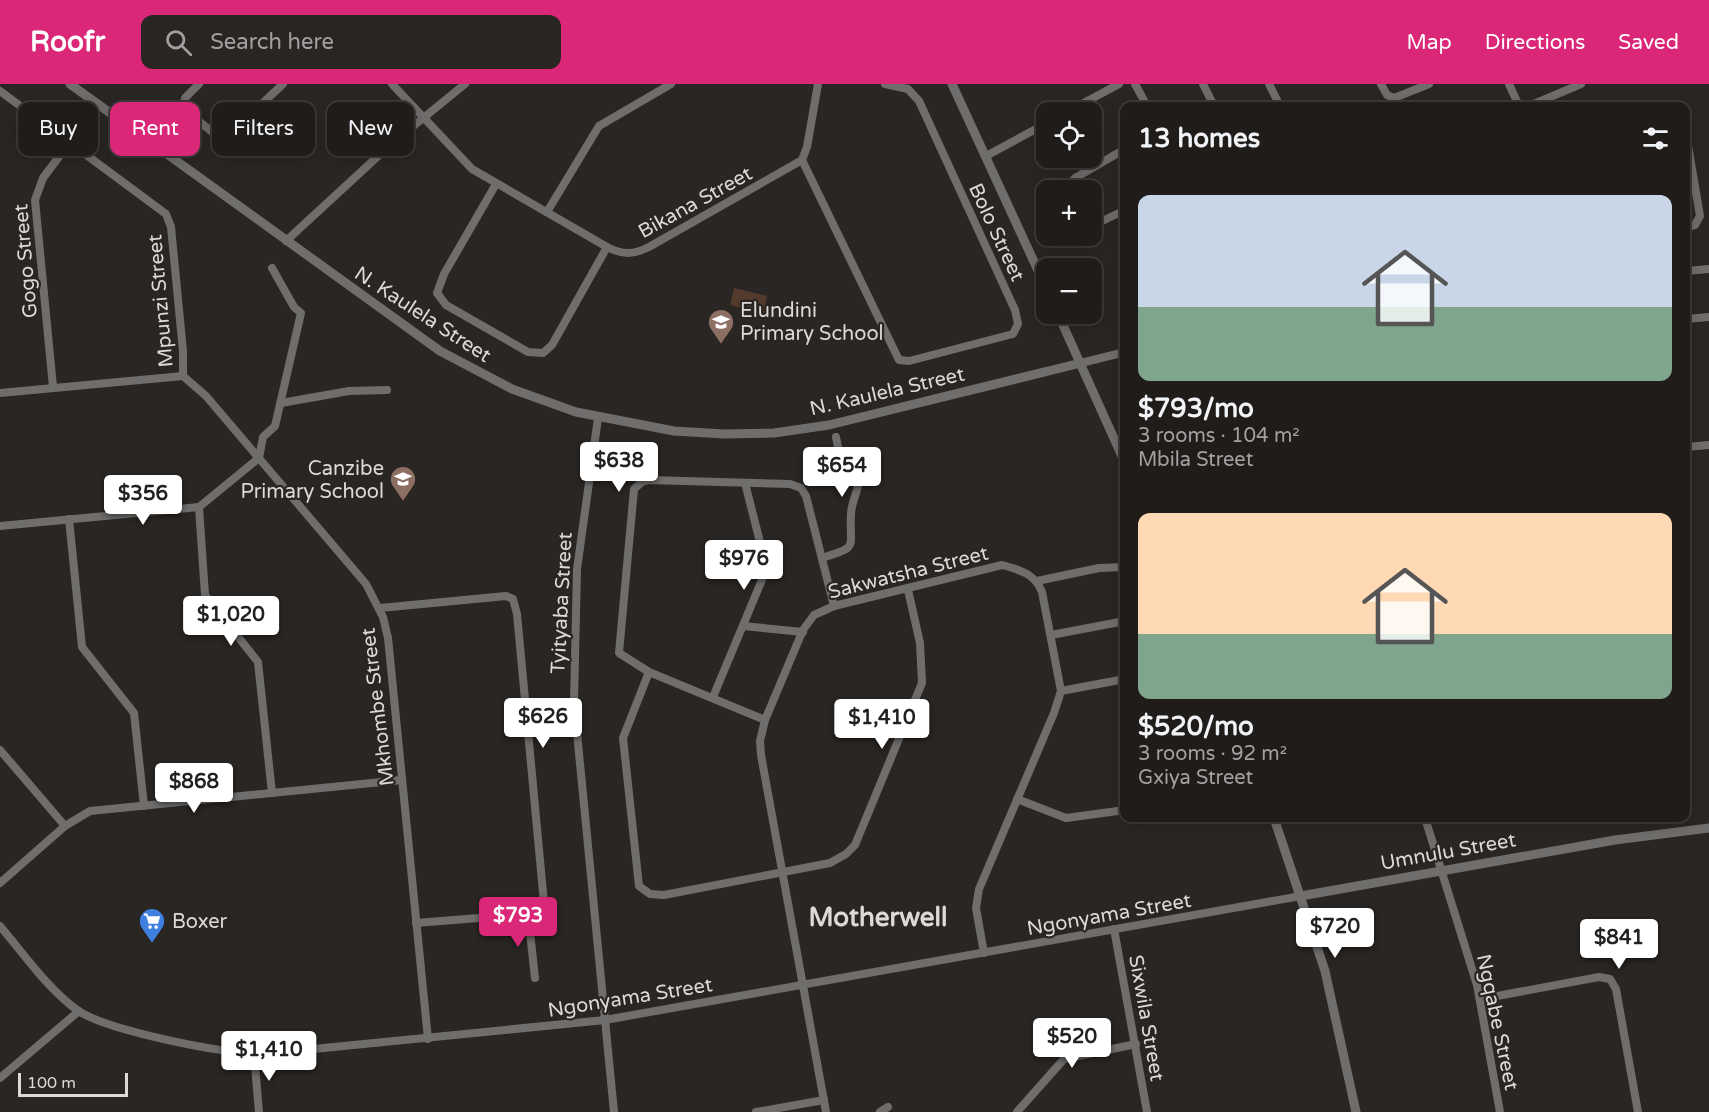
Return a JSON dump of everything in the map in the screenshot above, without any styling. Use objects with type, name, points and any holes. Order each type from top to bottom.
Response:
[{"type":"street","name":"N. Kaulela Street","points":[[70,84],[412,333],[459,363],[535,398],[598,418],[698,434],[797,430],[829,425],[1120,353]]},
{"type":"street","points":[[199,84],[185,98],[183,109],[215,134],[223,136],[232,132],[283,84]]},
{"type":"street","name":"Bikana Street","points":[[392,84],[462,160],[496,184],[607,248],[625,254],[641,251],[802,160]]},
{"type":"street","points":[[286,241],[422,117],[465,84]]},
{"type":"street","points":[[547,212],[599,126],[671,84]]},
{"type":"street","points":[[802,160],[807,147],[818,84]]},
{"type":"street","name":"Bolo Street","points":[[802,160],[898,360],[909,361],[1013,333],[1018,324],[1015,310],[919,101],[908,89],[885,84]]},
{"type":"street","points":[[952,84],[1036,266]]},
{"type":"street","points":[[1086,102],[1119,84]]},
{"type":"street","points":[[1135,84],[1145,102]]},
{"type":"street","points":[[1203,84],[1212,102]]},
{"type":"street","points":[[1269,84],[1278,102]]},
{"type":"street","points":[[1381,84],[1387,95],[1394,98],[1429,84]]},
{"type":"street","points":[[1509,84],[1517,102]]},
{"type":"street","points":[[1538,102],[1576,85]]},
{"type":"street","name":"Mpunzi Street","points":[[0,91],[18,104]]},
{"type":"street","points":[[986,156],[1036,129]]},
{"type":"street","points":[[1073,180],[1120,152]]},
{"type":"street","name":"Gogo Street","points":[[53,387],[35,200],[43,178],[60,156]]},
{"type":"street","name":"Mpunzi Street","points":[[89,156],[160,208],[169,219],[183,351],[183,376]]},
{"type":"street","points":[[1690,157],[1700,216],[1695,225],[1690,227]]},
{"type":"street","points":[[496,184],[444,274],[437,293],[446,305],[518,347],[534,354],[548,350],[607,248]]},
{"type":"street","points":[[1102,221],[1120,212]]},
{"type":"street","points":[[0,526],[199,507],[259,458],[263,437],[275,426],[301,313],[294,307],[272,268]]},
{"type":"street","points":[[1690,271],[1709,269]]},
{"type":"street","points":[[1690,319],[1709,317]]},
{"type":"street","points":[[1062,324],[1120,452]]},
{"type":"street","points":[[0,393],[183,376]]},
{"type":"street","name":"Mkhombe Street","points":[[183,376],[206,396],[366,584],[380,608],[388,638],[428,1039]]},
{"type":"street","points":[[281,403],[349,391],[387,390]]},
{"type":"street","name":"Tyityaba Street","points":[[598,418],[578,560],[573,668],[580,766],[614,1112]]},
{"type":"street","points":[[822,558],[845,550],[852,540],[850,512],[858,486],[839,452],[836,437]]},
{"type":"street","points":[[1690,447],[1709,445]]},
{"type":"street","points":[[765,720],[649,672],[622,656],[618,648],[634,489],[642,482],[649,480],[790,484],[801,488],[806,496],[834,606]]},
{"type":"street","points":[[713,697],[764,575],[765,564],[745,483]]},
{"type":"street","points":[[199,507],[205,595],[258,662],[273,793]]},
{"type":"street","points":[[69,519],[82,647],[134,713],[144,806]]},
{"type":"street","name":"Sakwatsha Street","points":[[803,985],[760,741],[765,720],[803,632],[814,615],[834,606],[908,590],[1002,565],[1028,574],[1038,581]]},
{"type":"street","points":[[984,953],[976,908],[977,897],[1054,713],[1060,691],[1051,635],[1038,581],[1098,567],[1120,567]]},
{"type":"street","points":[[649,672],[623,738],[639,886],[650,894],[664,896],[830,863],[846,855],[855,845],[872,809],[922,683],[920,643],[908,590]]},
{"type":"street","points":[[380,608],[506,596],[515,603],[545,897],[540,911],[528,914],[416,923]]},
{"type":"street","points":[[1051,635],[1120,622]]},
{"type":"street","points":[[743,626],[803,632]]},
{"type":"street","points":[[1060,691],[1120,680]]},
{"type":"street","points":[[0,750],[65,826]]},
{"type":"street","points":[[0,883],[65,826],[90,812],[402,780]]},
{"type":"street","points":[[1017,799],[1066,818],[1120,811]]},
{"type":"street","points":[[1275,822],[1325,971],[1356,1112]]},
{"type":"street","name":"Ngqabe Street","points":[[1426,822],[1443,870],[1480,999],[1500,1112]]},
{"type":"street","name":"Umnulu Street","points":[[1301,896],[1615,840],[1709,828]]},
{"type":"street","name":"Ngonyama Street","points":[[0,926],[57,992],[79,1011],[107,1023],[152,1035],[210,1048],[254,1054],[428,1039],[605,1020],[1301,896]]},
{"type":"street","points":[[528,914],[535,978]]},
{"type":"street","name":"Sixwila Street","points":[[1114,930],[1147,1112]]},
{"type":"street","points":[[1480,999],[1599,978],[1610,979],[1616,989],[1638,1112]]},
{"type":"street","points":[[803,985],[826,1112]]},
{"type":"street","points":[[0,1078],[79,1011]]},
{"type":"street","points":[[1017,1112],[1064,1059],[1136,1044]]},
{"type":"street","points":[[254,1054],[259,1112]]},
{"type":"street","points":[[756,1112],[824,1100]]},
{"type":"street","points":[[880,1112],[888,1107]]},
{"type":"shaded area","points":[[734,288],[767,296],[764,313],[730,305]]},
{"type":"place","name":"Elundini Primary School","points":[[721,345]]},
{"type":"place","name":"Canzibe Primary School","points":[[403,502]]},
{"type":"place","name":"Boxer","points":[[152,944]]},
{"type":"district","name":"Motherwell","points":[[878,917]]}]
